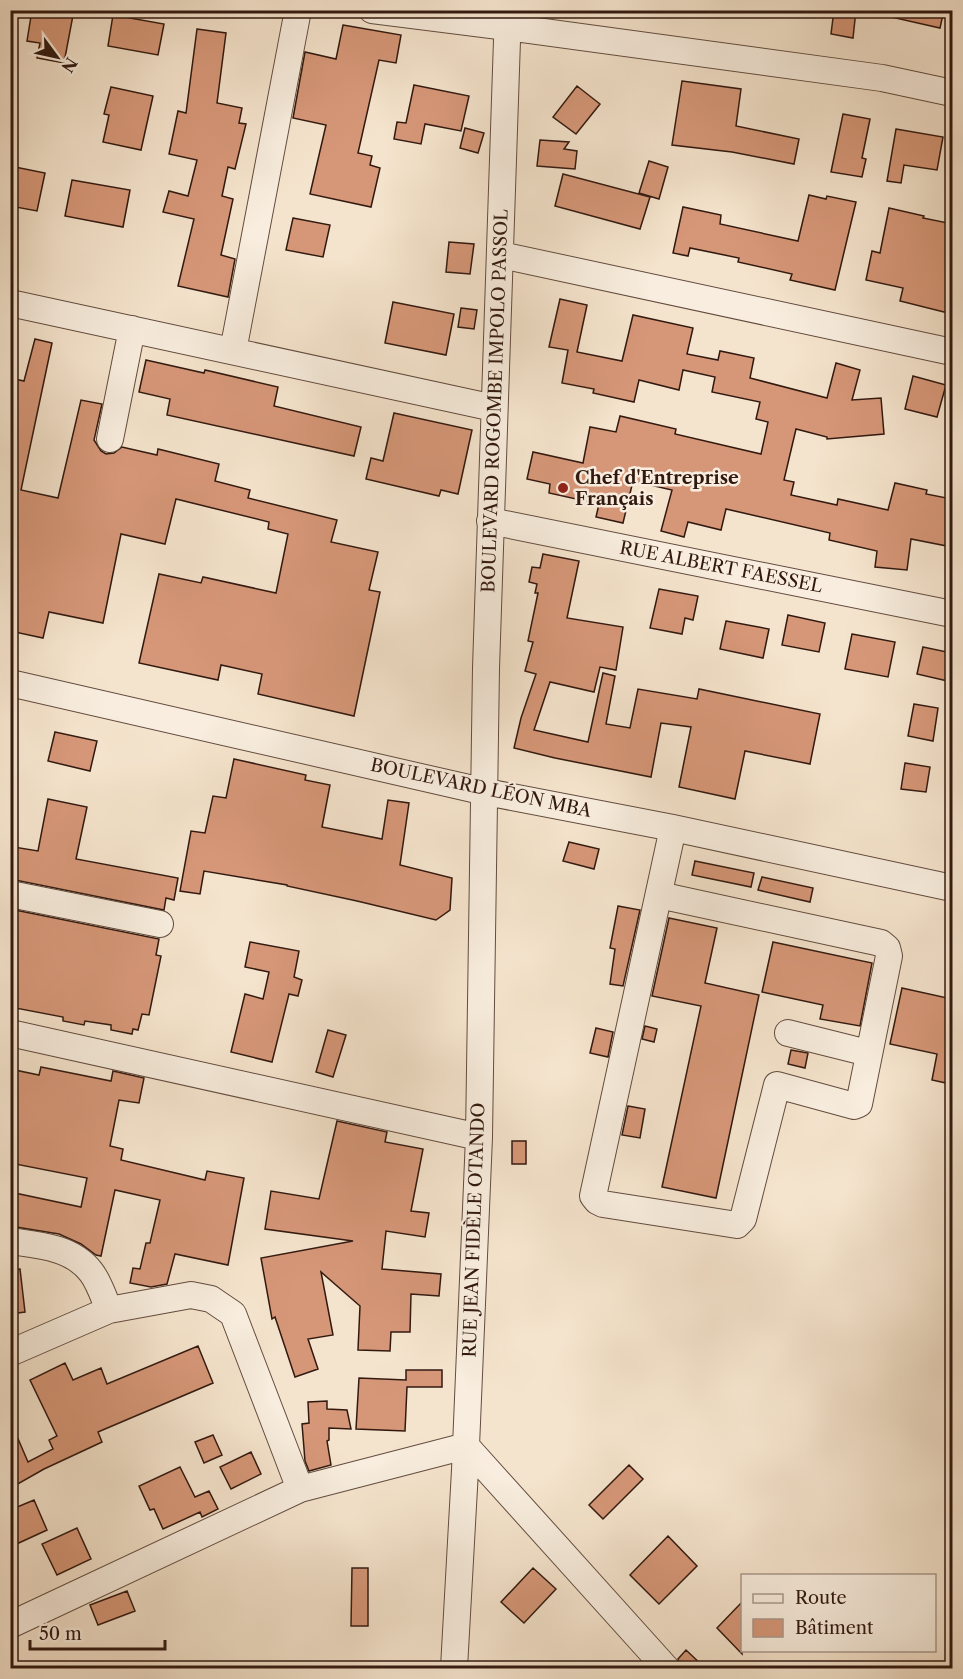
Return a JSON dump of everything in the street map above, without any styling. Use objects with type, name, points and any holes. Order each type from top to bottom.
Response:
[{"type":"street","points":[[233,351],[298,10]]},
{"type":"street","points":[[372,10],[508,19],[882,78],[952,93]]},
{"type":"street","name":"BOULEVARD ROGOMBE IMPOLO PASSOL","points":[[486,792],[486,668],[490,521],[508,19]]},
{"type":"street","points":[[501,255],[952,352]]},
{"type":"street","points":[[10,303],[494,408]]},
{"type":"street","points":[[110,439],[132,329]]},
{"type":"street","name":"RUE ALBERT FAESSEL","points":[[490,521],[952,614]]},
{"type":"street","name":"BOULEVARD LÉON MBA","points":[[10,683],[486,792],[673,828],[952,888]]},
{"type":"street","name":"RUE JEAN FIDÈLE OTANDO","points":[[454,1668],[479,1137],[486,792]]},
{"type":"street","points":[[659,895],[881,943],[887,948],[889,956],[859,1104],[854,1106],[777,1085],[743,1219],[737,1225],[603,1204],[593,1196],[673,828]]},
{"type":"street","points":[[10,894],[160,924]]},
{"type":"street","points":[[10,1033],[479,1137]]},
{"type":"street","points":[[788,1033],[868,1053]]},
{"type":"street","points":[[10,1241],[53,1247],[74,1256],[92,1272],[109,1310]]},
{"type":"street","points":[[10,1353],[109,1310],[191,1295],[211,1299],[233,1314],[300,1490]]},
{"type":"street","points":[[10,1625],[300,1490],[466,1446],[666,1668]]},
{"type":"building","points":[[32,10],[74,10],[64,63],[37,58],[40,43],[27,41]]},
{"type":"building","points":[[834,10],[856,10],[853,38],[831,34]]},
{"type":"building","points":[[892,10],[944,10],[940,28],[891,17]]},
{"type":"building","points":[[113,15],[164,24],[158,55],[108,46]]},
{"type":"building","points":[[343,25],[401,35],[396,63],[379,60],[358,153],[372,156],[370,165],[380,168],[371,207],[310,194],[326,125],[293,118],[305,52],[336,59]]},
{"type":"building","points":[[197,29],[226,33],[217,103],[242,108],[239,123],[246,124],[235,169],[228,167],[222,196],[233,199],[221,255],[235,259],[228,297],[178,286],[194,219],[163,212],[169,191],[188,196],[197,160],[169,154],[178,111],[186,113]]},
{"type":"building","points":[[682,81],[741,89],[736,126],[799,139],[794,164],[732,152],[672,145]]},
{"type":"building","points":[[414,85],[469,96],[461,131],[425,124],[421,144],[394,139],[397,122],[406,123]]},
{"type":"building","points":[[577,86],[600,104],[576,134],[553,117]]},
{"type":"building","points":[[111,87],[153,96],[141,150],[103,142],[109,115],[104,114]]},
{"type":"building","points":[[843,114],[870,119],[862,158],[866,159],[862,177],[831,172]]},
{"type":"building","points":[[465,128],[484,133],[478,153],[460,148]]},
{"type":"building","points":[[896,129],[943,137],[937,170],[904,165],[901,183],[887,181]]},
{"type":"building","points":[[540,140],[569,142],[564,149],[577,151],[575,169],[537,166]]},
{"type":"building","points":[[649,161],[668,167],[659,199],[639,193]]},
{"type":"building","points":[[10,166],[45,173],[37,211],[10,206]]},
{"type":"building","points":[[563,174],[650,197],[640,229],[555,206]]},
{"type":"building","points":[[72,180],[130,190],[123,227],[65,216]]},
{"type":"building","points":[[809,195],[856,202],[835,290],[790,280],[792,274],[738,262],[739,258],[690,248],[688,256],[673,253],[683,207],[721,215],[720,224],[798,241]]},
{"type":"building","points":[[889,208],[948,223],[947,229],[952,230],[952,314],[900,301],[903,288],[866,280],[872,251],[880,253]]},
{"type":"building","points":[[293,218],[330,225],[323,257],[286,250]]},
{"type":"building","points":[[449,242],[474,244],[470,274],[446,272]]},
{"type":"building","points":[[560,299],[587,305],[577,352],[622,361],[633,315],[693,328],[687,354],[718,360],[720,351],[754,358],[750,378],[827,398],[836,363],[860,370],[852,400],[881,398],[884,434],[827,439],[827,437],[796,429],[784,480],[794,482],[791,495],[837,505],[838,499],[888,510],[895,483],[927,490],[926,494],[952,499],[952,547],[911,539],[907,570],[875,567],[877,551],[829,540],[830,533],[726,509],[721,530],[688,522],[684,537],[661,531],[672,490],[633,481],[623,523],[596,517],[599,504],[549,493],[550,484],[527,479],[533,452],[583,463],[590,427],[616,432],[620,416],[676,429],[675,434],[761,454],[768,422],[756,419],[760,402],[712,392],[715,377],[683,370],[679,390],[639,380],[634,402],[593,393],[594,389],[562,383],[568,350],[549,347]]},
{"type":"building","points":[[393,302],[454,314],[446,355],[385,343]]},
{"type":"building","points":[[461,308],[477,310],[474,329],[458,327]]},
{"type":"building","points":[[35,339],[52,343],[21,490],[58,498],[81,400],[102,404],[94,440],[101,451],[106,454],[114,453],[122,447],[157,455],[158,449],[219,464],[215,481],[250,490],[248,498],[337,520],[331,542],[378,552],[369,590],[380,592],[354,716],[258,694],[262,674],[221,665],[218,680],[139,663],[159,574],[201,583],[203,577],[276,593],[288,534],[268,529],[269,522],[176,499],[165,544],[121,534],[103,623],[49,612],[43,638],[10,631],[10,378],[24,381]]},
{"type":"building","points":[[146,360],[204,373],[205,370],[278,387],[274,406],[361,427],[354,456],[167,415],[170,399],[139,392]]},
{"type":"building","points":[[913,376],[946,385],[937,417],[905,409]]},
{"type":"building","points":[[394,413],[472,430],[458,494],[441,490],[439,496],[366,479],[371,458],[383,461]]},
{"type":"building","points":[[543,554],[579,561],[567,618],[623,627],[616,670],[600,667],[594,692],[550,682],[534,730],[588,742],[603,673],[615,676],[606,724],[630,728],[638,689],[697,699],[699,689],[820,714],[810,764],[745,751],[735,799],[679,787],[691,727],[661,723],[651,777],[514,748],[521,718],[536,674],[525,671],[533,642],[528,641],[538,593],[535,593],[537,584],[529,582],[532,567],[540,568]]},
{"type":"building","points":[[659,589],[698,596],[693,620],[685,618],[682,634],[650,628]]},
{"type":"building","points":[[788,615],[825,623],[819,652],[782,645]]},
{"type":"building","points":[[726,621],[769,629],[763,658],[720,649]]},
{"type":"building","points":[[852,634],[895,642],[888,677],[845,669]]},
{"type":"building","points":[[923,647],[952,653],[952,682],[917,674]]},
{"type":"building","points":[[914,704],[938,708],[933,741],[908,736]]},
{"type":"building","points":[[55,732],[97,741],[90,771],[48,761]]},
{"type":"building","points":[[234,759],[306,775],[305,780],[330,785],[322,827],[382,839],[388,800],[409,803],[400,865],[452,878],[450,910],[436,920],[287,885],[204,871],[200,894],[180,891],[191,831],[205,833],[213,796],[226,798]]},
{"type":"building","points":[[905,763],[930,767],[926,792],[901,789]]},
{"type":"building","points":[[48,799],[87,807],[76,859],[178,878],[174,900],[166,898],[164,910],[10,879],[14,847],[38,851]]},
{"type":"building","points":[[569,842],[599,849],[594,869],[563,861]]},
{"type":"building","points":[[695,861],[754,873],[751,887],[692,875]]},
{"type":"building","points":[[762,877],[813,888],[810,902],[758,890]]},
{"type":"building","points":[[618,906],[640,910],[623,986],[610,984],[615,949],[610,948]]},
{"type":"building","points":[[10,909],[159,939],[156,955],[161,956],[149,1015],[142,1014],[138,1030],[133,1029],[132,1034],[111,1030],[111,1025],[85,1021],[84,1025],[63,1021],[63,1017],[10,1007]]},
{"type":"building","points":[[669,918],[717,928],[705,983],[759,995],[716,1198],[662,1187],[701,1006],[652,996]]},
{"type":"building","points":[[250,942],[299,951],[294,977],[302,980],[298,996],[289,994],[272,1062],[231,1052],[245,994],[263,999],[269,972],[245,967]]},
{"type":"building","points":[[773,942],[872,963],[860,1026],[820,1019],[823,1005],[762,992]]},
{"type":"building","points":[[902,988],[952,999],[952,1051],[946,1083],[932,1080],[937,1054],[890,1044]]},
{"type":"building","points":[[645,1026],[657,1029],[654,1042],[642,1039]]},
{"type":"building","points":[[596,1028],[613,1032],[608,1057],[590,1053]]},
{"type":"building","points":[[328,1030],[346,1035],[333,1077],[316,1072]]},
{"type":"building","points":[[791,1050],[808,1053],[805,1068],[788,1064]]},
{"type":"building","points":[[41,1067],[111,1081],[113,1071],[144,1078],[139,1103],[119,1100],[110,1146],[123,1149],[121,1160],[205,1180],[207,1171],[244,1178],[228,1265],[175,1254],[167,1284],[151,1287],[130,1283],[133,1268],[140,1269],[146,1243],[150,1243],[160,1200],[115,1190],[101,1256],[59,1234],[10,1226],[10,1192],[81,1207],[87,1178],[10,1163],[10,1069],[39,1075]]},
{"type":"building","points":[[628,1106],[645,1109],[640,1138],[622,1135]]},
{"type":"building","points":[[337,1121],[387,1132],[385,1142],[423,1149],[411,1211],[429,1213],[425,1237],[386,1231],[382,1269],[441,1274],[439,1296],[411,1294],[410,1332],[391,1332],[390,1351],[358,1350],[360,1306],[321,1272],[333,1335],[308,1339],[318,1369],[295,1377],[275,1317],[272,1319],[261,1258],[353,1241],[265,1229],[271,1191],[319,1199]]},
{"type":"building","points":[[512,1141],[526,1141],[526,1164],[512,1164]]},
{"type":"building","points":[[20,1269],[25,1312],[10,1314],[10,1270]]},
{"type":"building","points":[[198,1346],[213,1383],[98,1432],[102,1442],[16,1485],[10,1473],[10,1420],[28,1462],[53,1449],[49,1440],[57,1436],[30,1380],[65,1363],[73,1380],[101,1368],[107,1384]]},
{"type":"building","points":[[406,1370],[442,1370],[442,1387],[407,1387],[405,1431],[356,1429],[359,1378],[406,1380]]},
{"type":"building","points":[[327,1401],[327,1409],[347,1410],[351,1429],[329,1428],[329,1440],[327,1441],[331,1465],[309,1471],[305,1461],[302,1424],[309,1423],[308,1402]]},
{"type":"building","points":[[213,1435],[222,1455],[204,1463],[195,1442]]},
{"type":"building","points":[[251,1452],[261,1474],[231,1489],[220,1467]]},
{"type":"building","points":[[629,1465],[643,1479],[603,1519],[589,1505]]},
{"type":"building","points":[[180,1467],[195,1497],[209,1491],[218,1509],[202,1517],[200,1512],[163,1529],[154,1509],[150,1510],[139,1486]]},
{"type":"building","points":[[34,1500],[47,1530],[10,1547],[10,1510]]},
{"type":"building","points":[[77,1528],[91,1559],[57,1575],[42,1544]]},
{"type":"building","points":[[668,1536],[697,1566],[659,1604],[630,1575]]},
{"type":"building","points":[[352,1568],[368,1568],[368,1626],[351,1626]]},
{"type":"building","points":[[533,1568],[556,1589],[524,1623],[501,1602]]},
{"type":"building","points":[[127,1591],[135,1611],[98,1625],[90,1605]]},
{"type":"building","points":[[741,1603],[742,1654],[717,1628]]},
{"type":"building","points":[[686,1650],[705,1668],[681,1668],[678,1659]]},
{"type":"place","name":"Chef d'Entreprise Français","points":[[563,488]]}]
